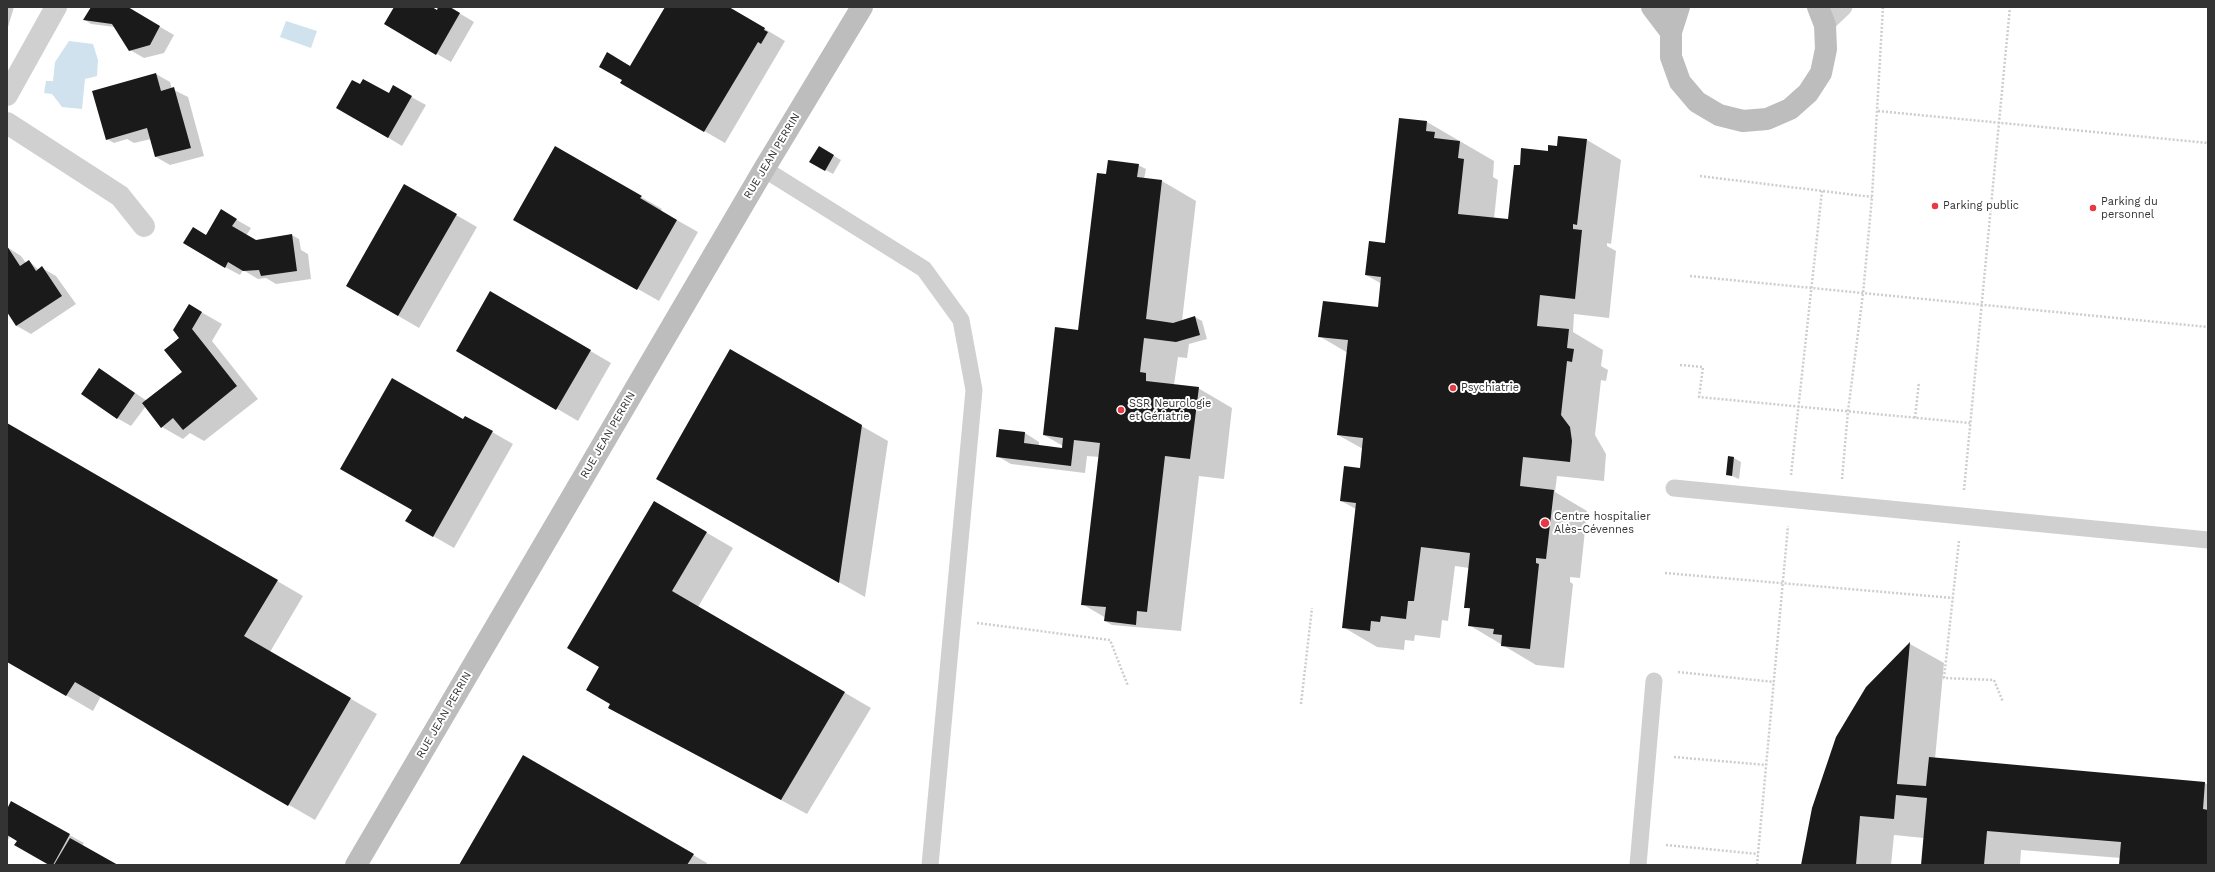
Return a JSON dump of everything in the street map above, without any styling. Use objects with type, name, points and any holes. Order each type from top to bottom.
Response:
[{"type":"street","points":[[7,95],[56,7]]},
{"type":"street","name":"RUE JEAN PERRIN","points":[[356,865],[764,169],[862,7]]},
{"type":"street","points":[[1652,7],[1671,32]]},
{"type":"street","points":[[1679,7],[1671,32],[1671,57],[1680,82],[1697,102],[1719,115],[1743,121],[1768,119],[1790,109],[1808,93],[1821,73],[1826,49],[1822,16]]},
{"type":"street","points":[[7,123],[120,196],[144,226]]},
{"type":"lane","points":[[1822,16],[1844,7]]},
{"type":"lane","points":[[764,169],[924,270],[961,320],[974,390],[930,865]]},
{"type":"lane","points":[[1674,488],[2208,540]]},
{"type":"lane","points":[[1638,865],[1654,680]]},
{"type":"path","points":[[1842,482],[1848,411],[1863,294],[1872,197],[1883,7]]},
{"type":"path","points":[[2003,702],[1994,680],[1944,678],[1962,516],[2010,7]]},
{"type":"path","points":[[1878,111],[2208,143]]},
{"type":"path","points":[[1700,176],[1872,197]]},
{"type":"path","points":[[1757,865],[1791,499],[1798,406],[1822,191]]},
{"type":"path","points":[[1690,276],[1982,306],[2208,327]]},
{"type":"path","points":[[1680,366],[1703,367],[1699,397],[1970,424]]},
{"type":"path","points":[[1915,418],[1919,382]]},
{"type":"path","points":[[1665,573],[1953,598]]},
{"type":"path","points":[[1301,704],[1312,608]]},
{"type":"path","points":[[953,620],[1110,640],[1128,686]]},
{"type":"path","points":[[1671,672],[1774,682]]},
{"type":"path","points":[[1647,754],[1766,765]]},
{"type":"path","points":[[1640,843],[1758,854]]},
{"type":"water","points":[[286,21],[317,31],[311,48],[280,37]]},
{"type":"water","points":[[69,41],[93,44],[98,60],[97,76],[85,79],[82,109],[62,107],[52,94],[44,93],[46,81],[53,81],[55,62]]},
{"type":"building","points":[[91,7],[128,7],[160,26],[150,45],[129,51],[112,24],[83,20]]},
{"type":"building","points":[[394,7],[432,7],[437,10],[438,7],[450,7],[460,13],[436,55],[384,24]]},
{"type":"building","points":[[665,7],[729,7],[765,28],[764,30],[768,32],[761,44],[758,42],[704,132],[620,83],[622,80],[599,67],[607,52],[630,66]]},
{"type":"building","points":[[156,73],[161,91],[174,87],[191,148],[155,157],[147,128],[106,140],[92,91]]},
{"type":"building","points":[[363,79],[389,93],[393,85],[412,96],[388,138],[336,108],[352,80],[360,84]]},
{"type":"building","name":"Psychiatrie","points":[[1399,118],[1427,121],[1426,131],[1435,132],[1434,138],[1460,141],[1458,158],[1464,159],[1458,214],[1508,219],[1514,165],[1520,165],[1521,148],[1548,151],[1548,145],[1557,146],[1558,136],[1587,139],[1577,225],[1573,224],[1573,229],[1582,230],[1575,299],[1540,295],[1537,326],[1569,329],[1567,348],[1574,349],[1572,362],[1567,361],[1561,415],[1570,427],[1572,441],[1570,462],[1523,457],[1520,486],[1554,490],[1546,559],[1536,558],[1536,563],[1539,564],[1530,649],[1501,646],[1502,635],[1493,634],[1494,629],[1468,626],[1470,608],[1464,608],[1470,553],[1421,547],[1414,601],[1408,601],[1406,619],[1381,616],[1380,622],[1371,621],[1370,631],[1342,628],[1356,503],[1340,501],[1344,466],[1360,468],[1363,438],[1337,435],[1348,340],[1318,337],[1323,301],[1378,307],[1381,277],[1365,275],[1369,241],[1385,243]]},
{"type":"building","points":[[555,146],[642,196],[640,198],[677,220],[637,290],[513,220]]},
{"type":"building","points":[[819,146],[834,155],[825,171],[809,162]]},
{"type":"building","name":"SSR Neurologie et Gériatrie","points":[[1108,160],[1139,164],[1137,177],[1162,180],[1146,319],[1173,323],[1195,316],[1200,335],[1176,342],[1144,338],[1140,372],[1146,373],[1146,381],[1199,387],[1190,459],[1165,456],[1147,612],[1137,611],[1136,625],[1104,621],[1106,607],[1081,605],[1100,443],[1074,440],[1071,466],[996,457],[999,429],[1025,432],[1024,443],[1062,448],[1063,438],[1043,435],[1055,327],[1078,330],[1097,173],[1106,174]]},
{"type":"building","points":[[404,184],[457,214],[398,316],[346,286]]},
{"type":"building","points":[[221,209],[237,219],[232,226],[256,240],[292,234],[297,271],[261,276],[259,270],[243,271],[228,262],[225,268],[183,243],[193,227],[206,235]]},
{"type":"building","points":[[7,246],[20,266],[29,260],[36,271],[42,266],[62,296],[16,326],[7,312]]},
{"type":"building","points":[[490,291],[591,350],[556,410],[456,351]]},
{"type":"building","points":[[189,304],[202,312],[192,329],[237,386],[183,430],[173,418],[161,428],[142,403],[182,372],[164,350],[179,338],[173,330]]},
{"type":"building","points":[[730,349],[862,425],[839,583],[656,479]]},
{"type":"building","points":[[99,368],[135,393],[117,419],[81,394]]},
{"type":"building","points":[[392,378],[463,419],[465,416],[493,431],[433,537],[405,521],[412,510],[340,469]]},
{"type":"building","points":[[7,423],[278,580],[244,636],[351,698],[288,806],[75,682],[66,696],[7,662]]},
{"type":"building","points":[[1728,456],[1734,457],[1732,476],[1726,475]]},
{"type":"building","points":[[654,501],[707,532],[672,591],[845,692],[781,800],[608,708],[610,704],[586,690],[599,667],[567,648]]},
{"type":"building","points":[[1910,642],[1897,784],[1926,786],[1929,757],[2205,782],[2203,809],[2208,810],[2208,865],[2119,865],[2121,842],[1987,831],[1984,865],[1921,865],[1927,798],[1896,795],[1894,819],[1860,816],[1856,865],[1801,865],[1812,808],[1836,737],[1866,687]]},
{"type":"building","points":[[523,755],[694,854],[687,865],[459,865]]},
{"type":"building","points":[[11,801],[70,834],[53,865],[49,865],[14,845],[17,841],[7,835],[7,809]]},
{"type":"building","points":[[70,838],[118,865],[54,865]]},
{"type":"place","name":"Parking public","points":[[1935,206]]},
{"type":"place","name":"Parking du personnel","points":[[2093,208]]},
{"type":"place","name":"Psychiatrie","points":[[1453,388]]},
{"type":"place","name":"SSR Neurologie et Gériatrie","points":[[1121,410]]},
{"type":"place","name":"Centre hospitalier Alès-Cévennes","points":[[1545,523]]}]
